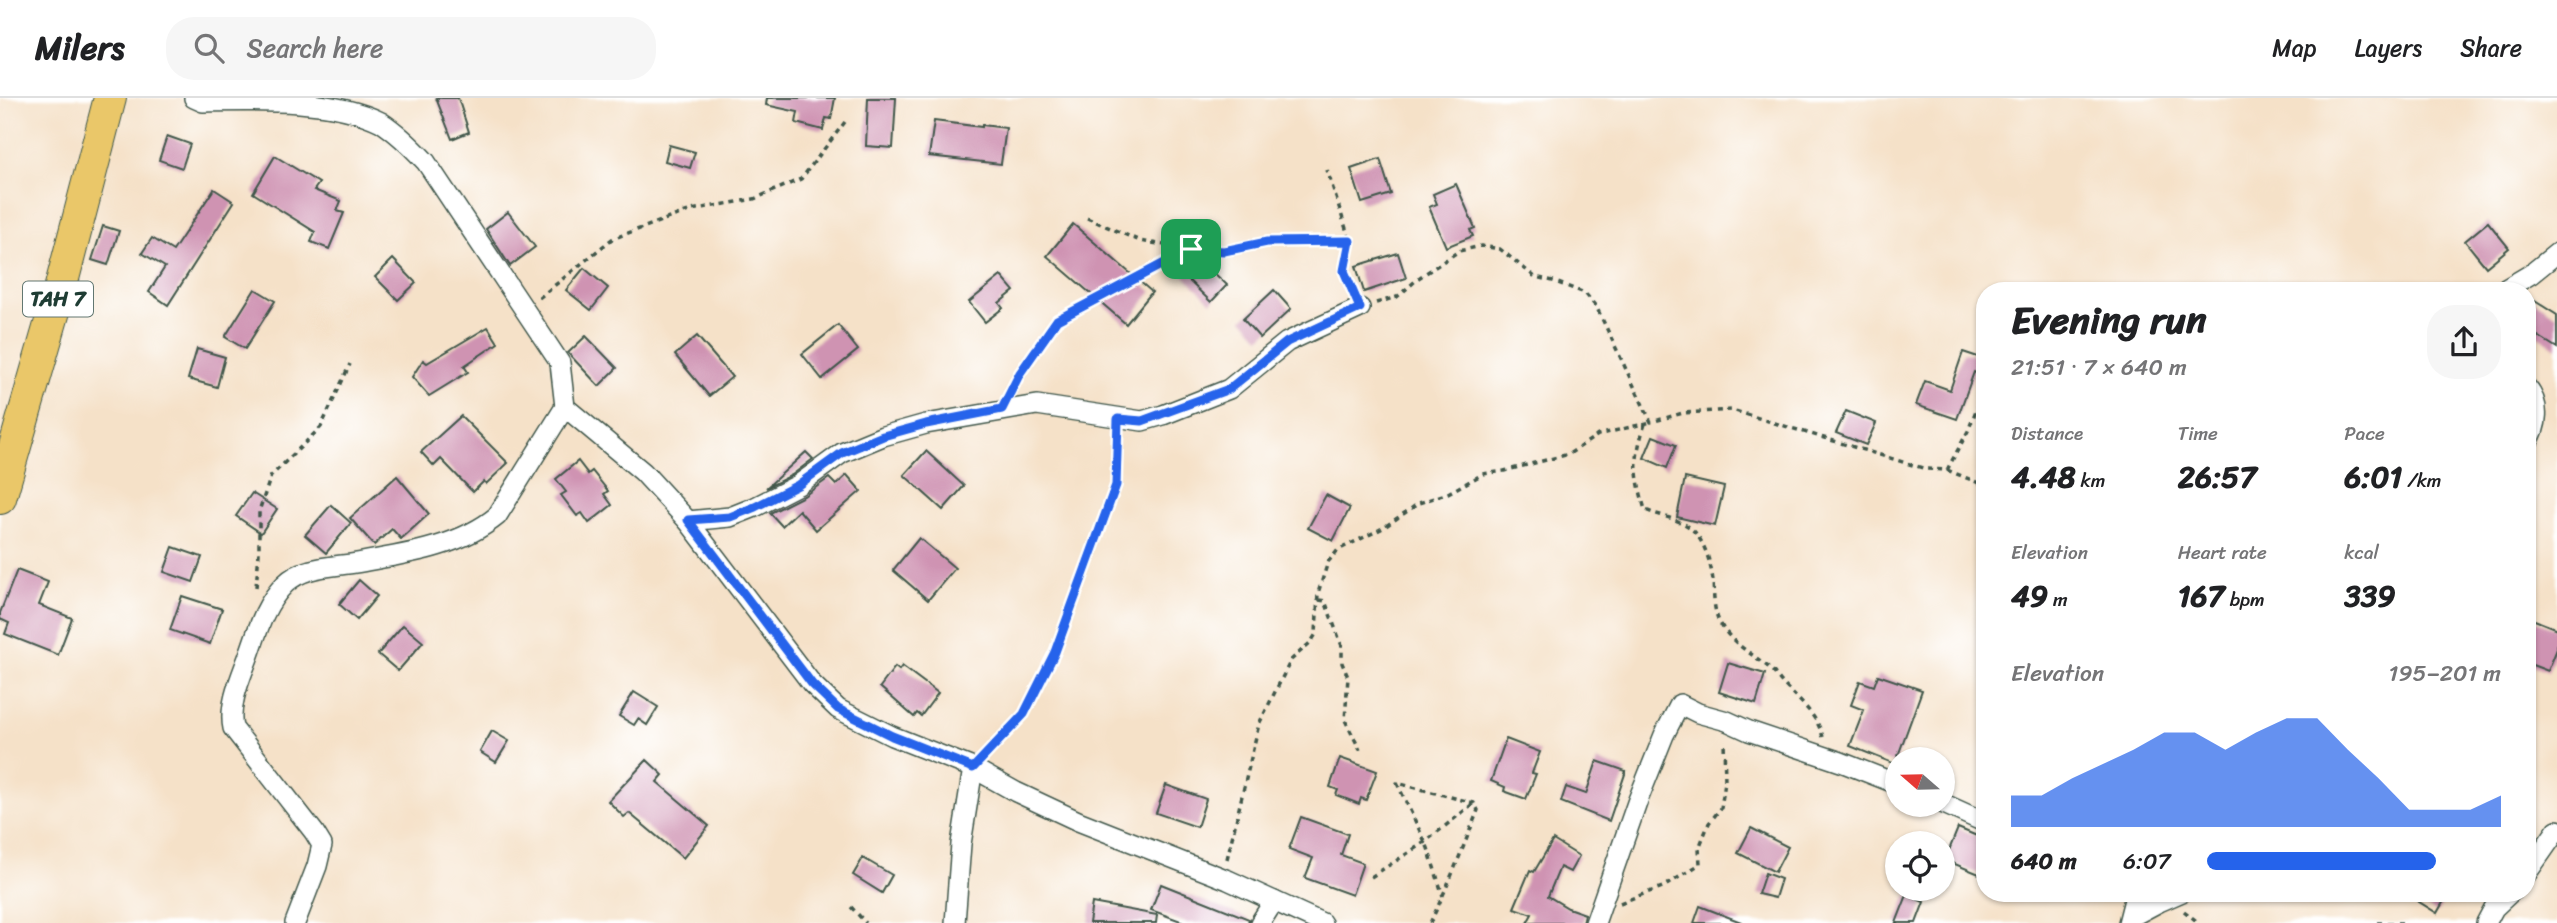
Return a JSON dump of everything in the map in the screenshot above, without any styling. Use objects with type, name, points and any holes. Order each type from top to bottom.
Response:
[{"type":"highway","name":"TAH 7","points":[[0,498],[60,290],[110,98]]},
{"type":"street","points":[[194,98],[203,102],[320,100],[379,121],[403,138],[426,162],[560,363],[565,407],[497,516],[482,528],[454,541],[408,554],[302,572],[286,582],[264,612],[235,699],[231,720],[233,728],[322,845],[317,866],[295,923]]},
{"type":"street","points":[[2518,282],[2557,253]]},
{"type":"street","points":[[688,520],[730,517],[755,507],[798,485],[842,453],[883,436],[926,424],[1037,405],[1142,421],[1229,389],[1287,342],[1360,308]]},
{"type":"street","points":[[565,407],[643,472],[688,520],[812,684],[838,709],[892,736],[973,768],[1078,821],[1218,876],[1322,923]]},
{"type":"street","points":[[1596,916],[1664,734],[1680,704],[1698,713],[1722,719],[1885,779]]},
{"type":"street","points":[[955,923],[961,844],[973,768]]},
{"type":"street","points":[[1955,809],[1976,818]]},
{"type":"street","points":[[2536,860],[2557,830]]},
{"type":"street","points":[[1261,923],[1274,901]]},
{"type":"street","points":[[2129,905],[2158,902]]},
{"type":"street","points":[[2486,923],[2500,902]]},
{"type":"path","points":[[524,311],[612,239],[691,209],[754,199],[801,179],[845,122]]},
{"type":"path","points":[[1327,170],[1350,241],[1344,271],[1360,308],[1397,297],[1420,277],[1459,251],[1481,246],[1500,249],[1535,277],[1585,293],[1597,309],[1651,422]]},
{"type":"path","points":[[1087,218],[1140,241],[1191,249],[1224,251],[1267,242],[1350,241]]},
{"type":"path","points":[[1002,409],[1020,373],[1057,320],[1191,249]]},
{"type":"path","points":[[254,594],[259,554],[259,511],[271,477],[321,427],[350,364]]},
{"type":"path","points":[[1218,876],[1229,856],[1259,724],[1291,660],[1316,634],[1319,600],[1328,562],[1338,550],[1383,528],[1419,503],[1448,493],[1483,474],[1569,454],[1598,435],[1683,413],[1732,410],[1926,469],[1947,470],[1976,482]]},
{"type":"path","points":[[1947,470],[1976,410]]},
{"type":"path","points":[[973,768],[1024,714],[1055,652],[1116,485],[1118,419]]},
{"type":"path","points":[[1645,424],[1636,452],[1636,473],[1645,510],[1687,525],[1697,536],[1707,555],[1713,580],[1713,600],[1720,623],[1741,649],[1769,667],[1807,707],[1817,720],[1823,736],[1825,756]]},
{"type":"path","points":[[1319,600],[1325,601],[1342,646],[1342,663],[1348,677],[1345,720],[1360,750]]},
{"type":"path","points":[[1596,916],[1665,886],[1700,864],[1699,848],[1709,823],[1721,808],[1725,782],[1722,719]]},
{"type":"path","points":[[1430,923],[1443,896],[1478,810],[1474,803],[1397,783],[1425,842],[1443,896]]},
{"type":"path","points":[[1371,877],[1425,842],[1474,803]]},
{"type":"path","points":[[850,907],[866,923]]},
{"type":"path","points":[[2377,923],[2402,923]]},
{"type":"building","points":[[436,98],[458,98],[469,132],[452,139]]},
{"type":"building","points":[[767,98],[835,98],[831,119],[826,118],[823,130],[796,123],[798,112],[766,105]]},
{"type":"building","points":[[868,98],[896,98],[893,148],[866,146]]},
{"type":"building","points":[[934,121],[1006,128],[1001,164],[929,156]]},
{"type":"building","points":[[167,136],[190,144],[182,168],[159,160]]},
{"type":"building","points":[[669,145],[695,152],[690,168],[665,161]]},
{"type":"building","points":[[275,156],[319,183],[314,190],[341,201],[337,211],[344,213],[329,249],[311,242],[315,232],[253,193]]},
{"type":"building","points":[[1380,159],[1391,194],[1362,203],[1351,169]]},
{"type":"building","points":[[1456,184],[1475,228],[1470,230],[1473,236],[1446,247],[1429,207],[1437,204],[1433,194]]},
{"type":"building","points":[[214,189],[234,202],[168,305],[149,292],[165,267],[142,253],[152,238],[173,251]]},
{"type":"building","points":[[508,212],[535,247],[510,266],[486,229]]},
{"type":"building","points":[[2488,222],[2509,248],[2486,267],[2465,241]]},
{"type":"building","points":[[1073,224],[1152,292],[1126,324],[1047,256]]},
{"type":"building","points":[[103,226],[119,231],[108,265],[92,260]]},
{"type":"building","points":[[1398,253],[1406,278],[1364,292],[1356,266]]},
{"type":"building","points":[[1198,258],[1227,285],[1211,302],[1183,275]]},
{"type":"building","points":[[393,259],[416,283],[398,300],[375,277]]},
{"type":"building","points":[[584,268],[608,288],[591,310],[566,290]]},
{"type":"building","points":[[1001,276],[1014,291],[999,303],[1003,308],[985,322],[969,302]]},
{"type":"building","points":[[255,289],[275,301],[245,349],[225,337]]},
{"type":"building","points":[[1274,290],[1291,309],[1260,338],[1243,319]]},
{"type":"building","points":[[2536,302],[2557,315],[2557,348],[2536,335]]},
{"type":"building","points":[[838,325],[858,350],[822,379],[802,354]]},
{"type":"building","points":[[488,327],[498,343],[464,366],[468,372],[429,396],[412,377],[423,360],[427,363]]},
{"type":"building","points":[[586,336],[617,368],[599,386],[568,353]]},
{"type":"building","points":[[697,336],[732,377],[709,396],[675,355]]},
{"type":"building","points":[[197,349],[225,357],[217,387],[188,379]]},
{"type":"building","points":[[1963,352],[1976,356],[1976,373],[1974,372],[1957,419],[1916,405],[1925,381],[1950,390]]},
{"type":"building","points":[[1846,411],[1876,423],[1866,445],[1836,433]]},
{"type":"building","points":[[461,416],[508,463],[486,484],[484,481],[473,492],[441,459],[434,466],[421,452]]},
{"type":"building","points":[[1653,436],[1676,445],[1667,468],[1644,458]]},
{"type":"building","points":[[926,451],[964,486],[943,510],[904,475]]},
{"type":"building","points":[[806,452],[813,459],[792,475],[766,488]]},
{"type":"building","points":[[578,461],[588,474],[592,471],[608,491],[604,494],[612,505],[589,523],[582,513],[577,516],[561,495],[566,492],[556,479]]},
{"type":"building","points":[[847,475],[861,491],[816,530],[799,510],[782,526],[770,513],[804,496],[829,478],[836,485]]},
{"type":"building","points":[[397,476],[429,514],[401,539],[392,529],[374,545],[350,518]]},
{"type":"building","points":[[1685,478],[1724,487],[1715,526],[1677,517]]},
{"type":"building","points":[[252,493],[277,509],[261,533],[236,516]]},
{"type":"building","points":[[1326,495],[1350,508],[1333,541],[1308,528]]},
{"type":"building","points":[[331,505],[351,523],[326,553],[305,535]]},
{"type":"building","points":[[919,538],[955,568],[928,600],[893,570]]},
{"type":"building","points":[[173,547],[202,557],[193,582],[164,572]]},
{"type":"building","points":[[17,570],[48,582],[39,605],[72,618],[58,655],[5,634],[9,623],[0,619],[0,613]]},
{"type":"building","points":[[359,580],[377,596],[357,620],[339,604]]},
{"type":"building","points":[[182,596],[222,609],[210,644],[170,630]]},
{"type":"building","points":[[2536,621],[2557,629],[2557,649],[2548,671],[2536,666]]},
{"type":"building","points":[[403,625],[423,642],[398,671],[378,654]]},
{"type":"building","points":[[1728,663],[1765,674],[1756,704],[1719,692]]},
{"type":"building","points":[[902,666],[938,693],[921,716],[917,713],[914,717],[880,687],[895,667],[899,670]]},
{"type":"building","points":[[1878,675],[1922,690],[1901,747],[1885,747],[1885,760],[1850,746],[1864,710],[1851,705],[1860,681],[1874,686]]},
{"type":"building","points":[[634,692],[658,707],[647,725],[638,719],[634,725],[619,716]]},
{"type":"building","points":[[492,731],[509,741],[496,762],[480,752]]},
{"type":"building","points":[[1506,739],[1540,752],[1532,773],[1536,774],[1526,799],[1504,791],[1505,787],[1491,781]]},
{"type":"building","points":[[1340,758],[1377,771],[1366,800],[1361,798],[1359,804],[1336,795],[1338,790],[1330,787]]},
{"type":"building","points":[[647,760],[663,775],[657,782],[709,826],[683,858],[629,813],[624,817],[608,801]]},
{"type":"building","points":[[1597,761],[1626,771],[1609,821],[1561,802],[1566,787],[1586,794]]},
{"type":"building","points":[[1166,785],[1206,799],[1197,827],[1156,813]]},
{"type":"building","points":[[1301,817],[1348,834],[1341,855],[1363,863],[1352,895],[1305,878],[1313,858],[1289,849]]},
{"type":"building","points":[[1751,828],[1788,847],[1775,872],[1738,853]]},
{"type":"building","points":[[1958,828],[1976,836],[1976,873],[1955,864],[1955,835]]},
{"type":"building","points":[[1553,840],[1579,856],[1570,872],[1560,867],[1548,896],[1585,914],[1583,923],[1527,923],[1532,914],[1514,908],[1530,870],[1534,872]]},
{"type":"building","points":[[863,858],[892,875],[882,893],[853,875]]},
{"type":"building","points":[[1765,873],[1781,879],[1775,898],[1758,894]]},
{"type":"building","points":[[1161,884],[1249,919],[1248,923],[1186,923],[1151,910]]},
{"type":"building","points":[[1905,901],[1924,902],[1916,923],[1896,923]]},
{"type":"building","points":[[2419,902],[2443,902],[2437,913]]},
{"type":"building","points":[[1092,903],[1157,915],[1156,923],[1089,923]]},
{"type":"building","points":[[1700,906],[1741,922],[1741,923],[1694,923]]},
{"type":"route","points":[[1350,241],[1344,271],[1360,308],[1287,342],[1229,389],[1142,421],[1118,419],[1116,485],[1055,652],[1024,714],[973,768],[892,736],[838,709],[812,684],[688,520],[730,517],[755,507],[798,485],[842,453],[883,436],[926,424],[1002,409],[1020,373],[1057,320],[1191,249],[1224,251],[1267,242],[1350,241]]}]
